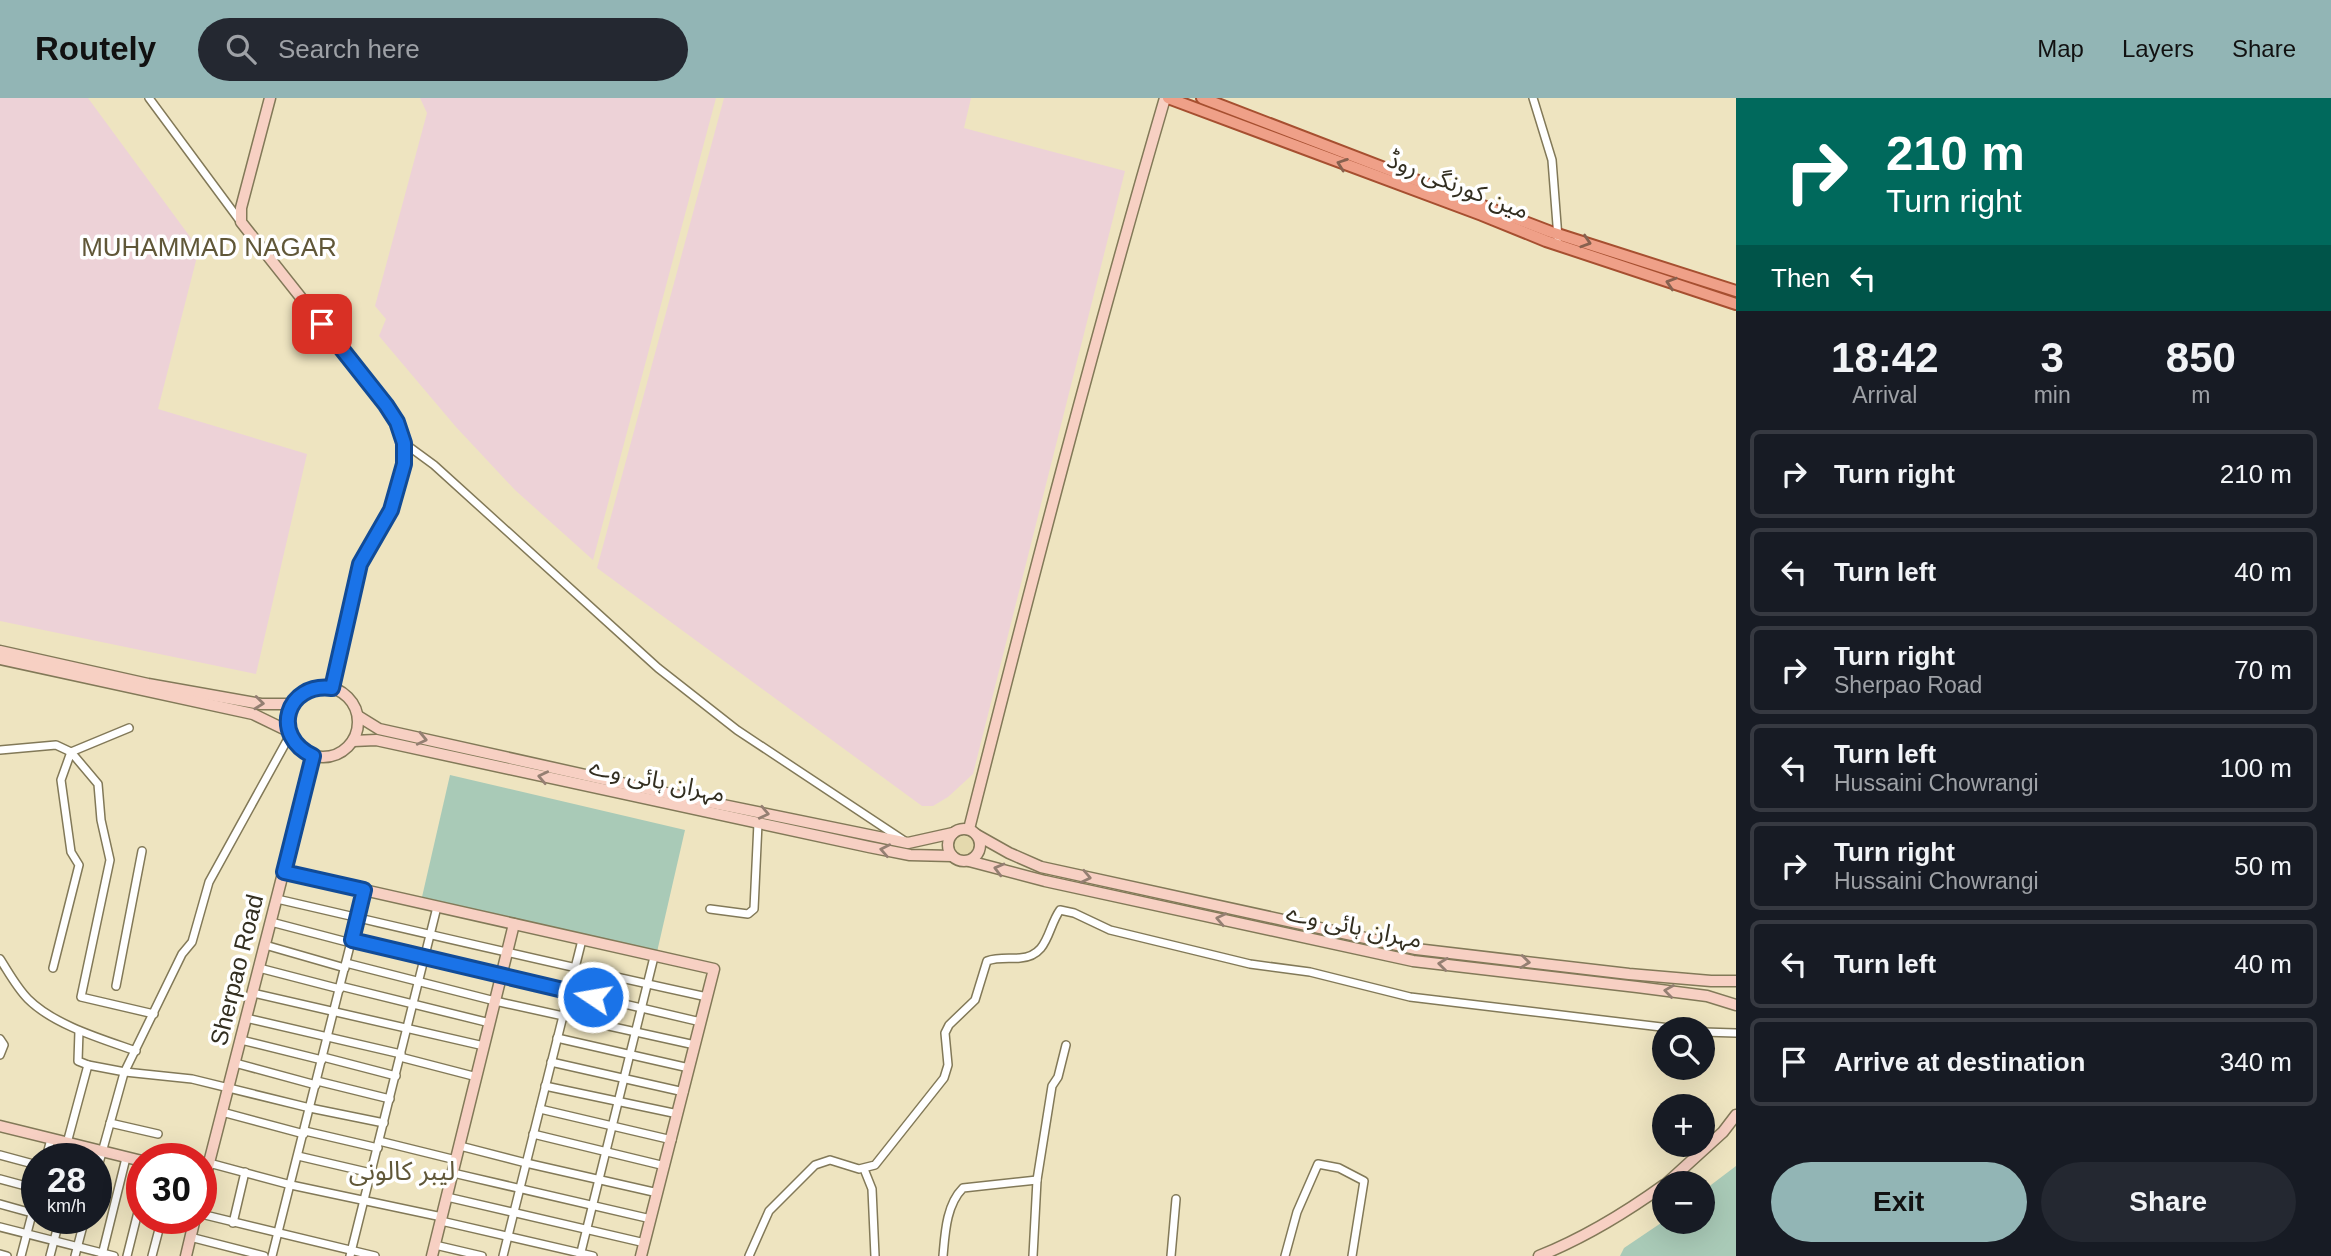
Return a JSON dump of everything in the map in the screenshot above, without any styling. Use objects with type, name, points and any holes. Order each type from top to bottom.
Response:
[{"type":"main road","points":[[270,98],[241,208],[241,222],[386,405],[397,422],[404,443],[404,464],[391,510],[360,564],[332,688]]},
{"type":"main road","points":[[953,833],[948,845],[953,856],[969,861],[981,847],[973,832],[1045,528],[1108,293],[1167,98]]},
{"type":"main road","name":"مین کورنگی روڈ","points":[[1167,98],[1558,246],[1736,304]]},
{"type":"main road","name":"مین کورنگی روڈ","points":[[1202,98],[1558,233],[1736,291]]},
{"type":"main road","points":[[0,651],[173,689],[261,704],[293,704]]},
{"type":"main road","points":[[0,659],[253,714],[289,733]]},
{"type":"main road","points":[[313,688],[332,688],[349,698],[358,716],[354,741],[343,752],[329,757],[313,756],[295,744],[289,733],[287,722],[293,704],[304,692],[313,688]]},
{"type":"main road","points":[[358,716],[379,729],[684,797],[908,843],[953,833],[973,832],[1009,853],[1041,867],[1416,949],[1629,974],[1736,981]]},
{"type":"main road","name":"مہران ہائی وے","points":[[354,741],[376,740],[910,855],[953,856]]},
{"type":"main road","name":"Sherpao Road","points":[[214,1143],[313,756]]},
{"type":"main road","name":"مہران ہائی وے","points":[[969,861],[1045,881],[1413,961],[1637,986],[1707,996],[1736,1004]]},
{"type":"main road","points":[[284,872],[714,969],[641,1256]]},
{"type":"main road","points":[[432,1256],[514,924]]},
{"type":"main road","points":[[1680,1171],[1723,1132],[1736,1115]]},
{"type":"main road","points":[[0,1126],[69,1143]]},
{"type":"main road","points":[[112,1154],[126,1158]]},
{"type":"main road","points":[[1539,1256],[1594,1231],[1652,1193]]},
{"type":"main road","points":[[186,1256],[191,1234]]},
{"type":"street","points":[[149,98],[241,222]]},
{"type":"street","points":[[1533,98],[1552,160],[1558,246]]},
{"type":"street","points":[[404,443],[433,465],[658,668],[737,730],[908,843]]},
{"type":"street","points":[[53,968],[79,865],[71,852],[61,780],[71,752],[129,728]]},
{"type":"street","points":[[104,1143],[125,1072],[182,954],[192,942],[209,882],[289,733]]},
{"type":"street","points":[[0,750],[56,745],[71,752],[98,784],[100,820],[110,860],[82,997],[154,1014]]},
{"type":"street","points":[[710,909],[748,914],[754,909],[758,823]]},
{"type":"street","points":[[116,986],[142,851]]},
{"type":"street","points":[[272,1256],[364,890]]},
{"type":"street","points":[[277,900],[707,997]]},
{"type":"street","points":[[351,1254],[437,907]]},
{"type":"street","points":[[750,1256],[769,1211],[815,1166],[830,1160],[864,1169],[875,1165],[944,1078],[948,1065],[945,1034],[949,1025],[975,1000],[987,961],[1035,955],[1045,943],[1060,910],[1110,930],[1250,964],[1310,972],[1410,997],[1652,1026]]},
{"type":"street","points":[[271,922],[701,1022]]},
{"type":"street","points":[[503,1256],[582,940]]},
{"type":"street","points":[[265,945],[495,1001],[695,1045]]},
{"type":"street","points":[[581,1254],[654,957]]},
{"type":"street","points":[[0,959],[30,1001],[79,1031],[136,1051]]},
{"type":"street","points":[[259,968],[490,1023]]},
{"type":"street","points":[[253,993],[484,1046]]},
{"type":"street","points":[[246,1018],[328,1036],[477,1077]]},
{"type":"street","points":[[79,1031],[78,1061],[88,1065],[192,1079],[384,1123]]},
{"type":"street","points":[[1715,1032],[1736,1033]]},
{"type":"street","points":[[557,1038],[689,1068]]},
{"type":"street","points":[[0,1039],[4,1045],[0,1055]]},
{"type":"street","points":[[241,1040],[396,1076]]},
{"type":"street","points":[[1033,1256],[1037,1180],[1052,1086],[1058,1077],[1066,1045]]},
{"type":"street","points":[[551,1062],[684,1092]]},
{"type":"street","points":[[235,1063],[390,1098]]},
{"type":"street","points":[[73,1143],[88,1065]]},
{"type":"street","points":[[545,1086],[678,1114]]},
{"type":"street","points":[[540,1109],[672,1140]]},
{"type":"street","points":[[222,1112],[304,1132],[456,1160]]},
{"type":"street","points":[[110,1123],[158,1134]]},
{"type":"street","points":[[533,1135],[665,1166]]},
{"type":"street","points":[[50,1143],[51,1139]]},
{"type":"street","points":[[460,1146],[658,1193]]},
{"type":"street","points":[[0,1155],[21,1161]]},
{"type":"street","points":[[298,1156],[371,1173]]},
{"type":"street","points":[[102,1254],[126,1158]]},
{"type":"street","points":[[1285,1256],[1297,1212],[1318,1164],[1339,1168],[1364,1181],[1352,1256]]},
{"type":"street","points":[[217,1165],[593,1256]]},
{"type":"street","points":[[864,1169],[872,1189],[875,1256]]},
{"type":"street","points":[[233,1223],[245,1172]]},
{"type":"street","points":[[453,1173],[651,1219]]},
{"type":"street","points":[[0,1179],[21,1185]]},
{"type":"street","points":[[943,1256],[948,1217],[963,1188],[1037,1180]]},
{"type":"street","points":[[447,1197],[645,1244]]},
{"type":"street","points":[[1171,1256],[1176,1199]]},
{"type":"street","points":[[0,1204],[21,1210]]},
{"type":"street","points":[[217,1218],[351,1254],[375,1256]]},
{"type":"street","points":[[0,1227],[21,1232]]},
{"type":"street","points":[[21,1256],[27,1234],[114,1256]]},
{"type":"street","points":[[50,1256],[56,1234]]},
{"type":"street","points":[[75,1256],[81,1234]]},
{"type":"street","points":[[127,1256],[132,1234]]},
{"type":"street","points":[[152,1256],[158,1234]]},
{"type":"street","points":[[190,1237],[264,1256]]},
{"type":"street","points":[[435,1245],[482,1256]]},
{"type":"street","points":[[0,1254],[8,1256]]},
{"type":"shaded area","points":[[0,98],[88,98],[199,249],[158,409],[307,454],[256,674],[0,621]]},
{"type":"shaded area","points":[[420,98],[716,98],[593,560],[515,490],[456,427],[379,336],[386,319],[375,306],[427,113]]},
{"type":"shaded area","points":[[724,98],[971,98],[964,128],[1125,171],[973,774],[948,797],[933,806],[922,806],[597,568]]},
{"type":"shaded area","points":[[964,835],[972,838],[975,846],[972,854],[964,857],[956,854],[953,846],[956,838]]},
{"type":"green space","points":[[450,775],[685,830],[657,952],[422,897]]},
{"type":"green space","points":[[1736,1166],[1736,1256],[1620,1256],[1624,1248],[1652,1229],[1652,1234],[1715,1234],[1715,1182]]},
{"type":"district","name":"MUHAMMAD NAGAR","points":[[209,247]]},
{"type":"district","name":"لیبر کالونی","points":[[402,1171]]},
{"type":"route","points":[[322,324],[397,422],[404,443],[404,464],[391,510],[360,564],[332,688],[322,686],[304,692],[290,709],[288,731],[303,752],[313,756],[284,872],[364,890],[352,940],[593,997]]}]
